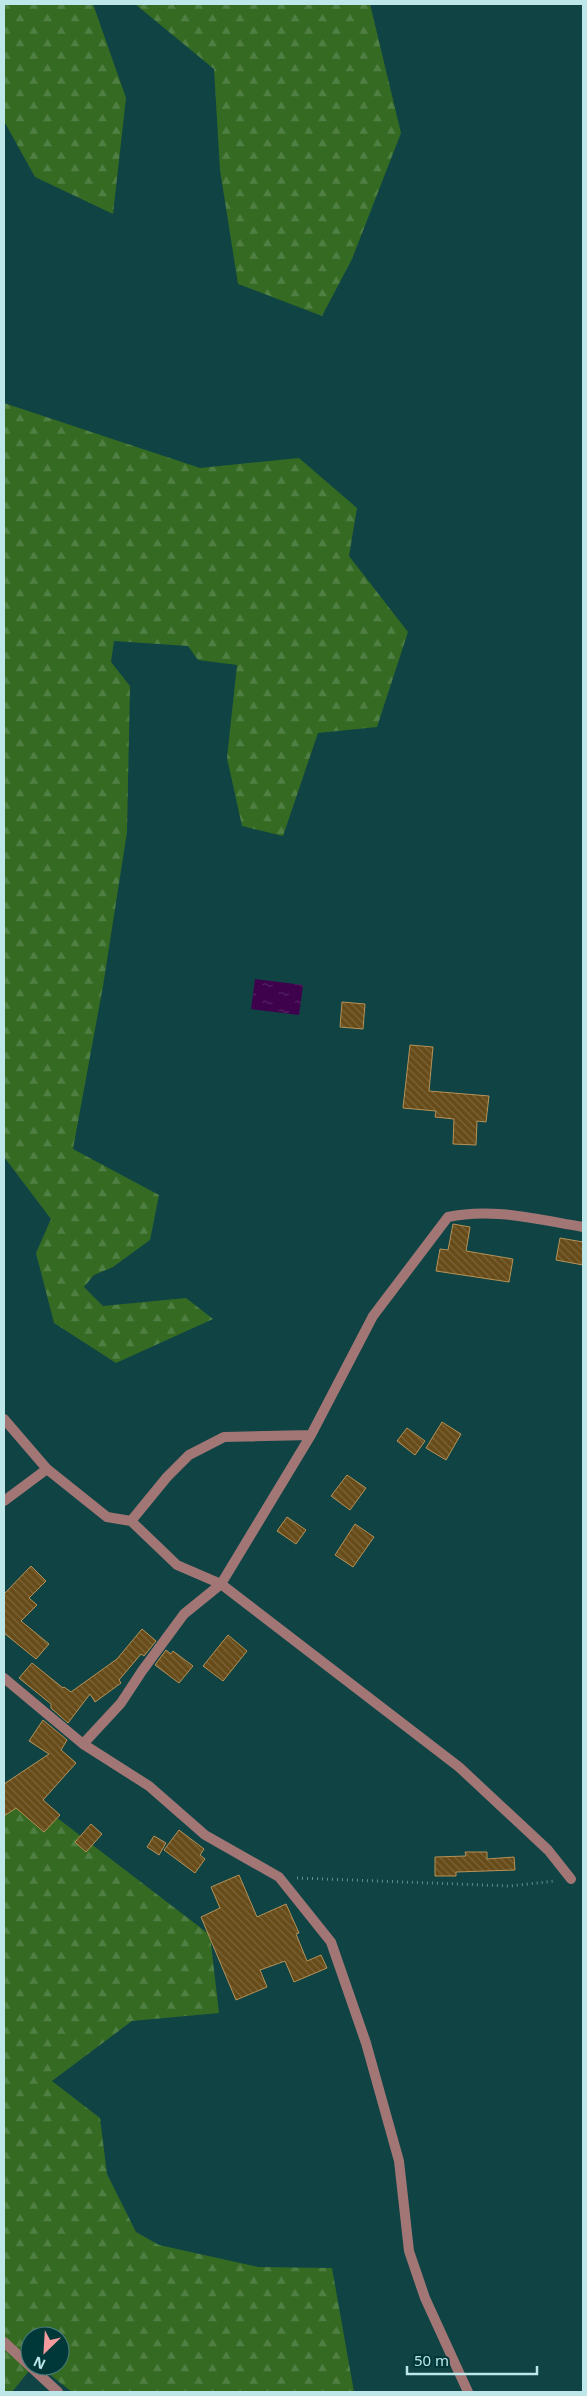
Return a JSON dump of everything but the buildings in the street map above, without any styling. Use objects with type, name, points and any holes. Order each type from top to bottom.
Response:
[{"type":"street","points":[[83,1744],[121,1703],[184,1614],[222,1584],[311,1435],[373,1316],[448,1217],[467,1212],[504,1215],[583,1227]]},
{"type":"street","points":[[4,1419],[47,1469],[107,1517],[131,1521],[177,1565],[222,1584],[459,1768],[548,1850],[571,1879]]},
{"type":"street","points":[[131,1521],[167,1477],[189,1455],[224,1437],[311,1435]]},
{"type":"street","points":[[4,1501],[47,1469]]},
{"type":"street","points":[[4,1678],[83,1744],[149,1786],[205,1835],[279,1877],[331,1942],[366,2043],[399,2161],[409,2250],[425,2298],[468,2392]]},
{"type":"street","points":[[4,2342],[58,2392]]},
{"type":"path","points":[[279,1877],[510,1886],[571,1879]]},
{"type":"green space","points":[[4,4],[93,4],[126,98],[113,214],[35,177],[4,121]]},
{"type":"green space","points":[[135,4],[370,4],[401,133],[352,259],[322,316],[238,284],[220,170],[214,69]]},
{"type":"green space","points":[[4,403],[200,468],[299,458],[357,508],[349,556],[408,632],[377,727],[318,733],[283,836],[242,826],[227,758],[237,665],[198,660],[188,646],[114,641],[111,662],[130,686],[127,832],[103,986],[73,1149],[159,1195],[150,1240],[113,1267],[94,1275],[84,1287],[103,1306],[186,1298],[213,1319],[116,1363],[54,1323],[36,1253],[51,1219],[4,1157]]},
{"type":"green space","points":[[4,1784],[56,1817],[210,1935],[219,2013],[132,2021],[52,2081],[100,2118],[107,2174],[136,2232],[159,2245],[258,2267],[332,2268],[354,2392],[72,2392],[52,2376],[70,2376],[70,2326],[20,2326],[20,2376],[25,2376],[12,2392],[4,2392]]},
{"type":"water","points":[[255,979],[303,985],[299,1015],[251,1009]]}]
